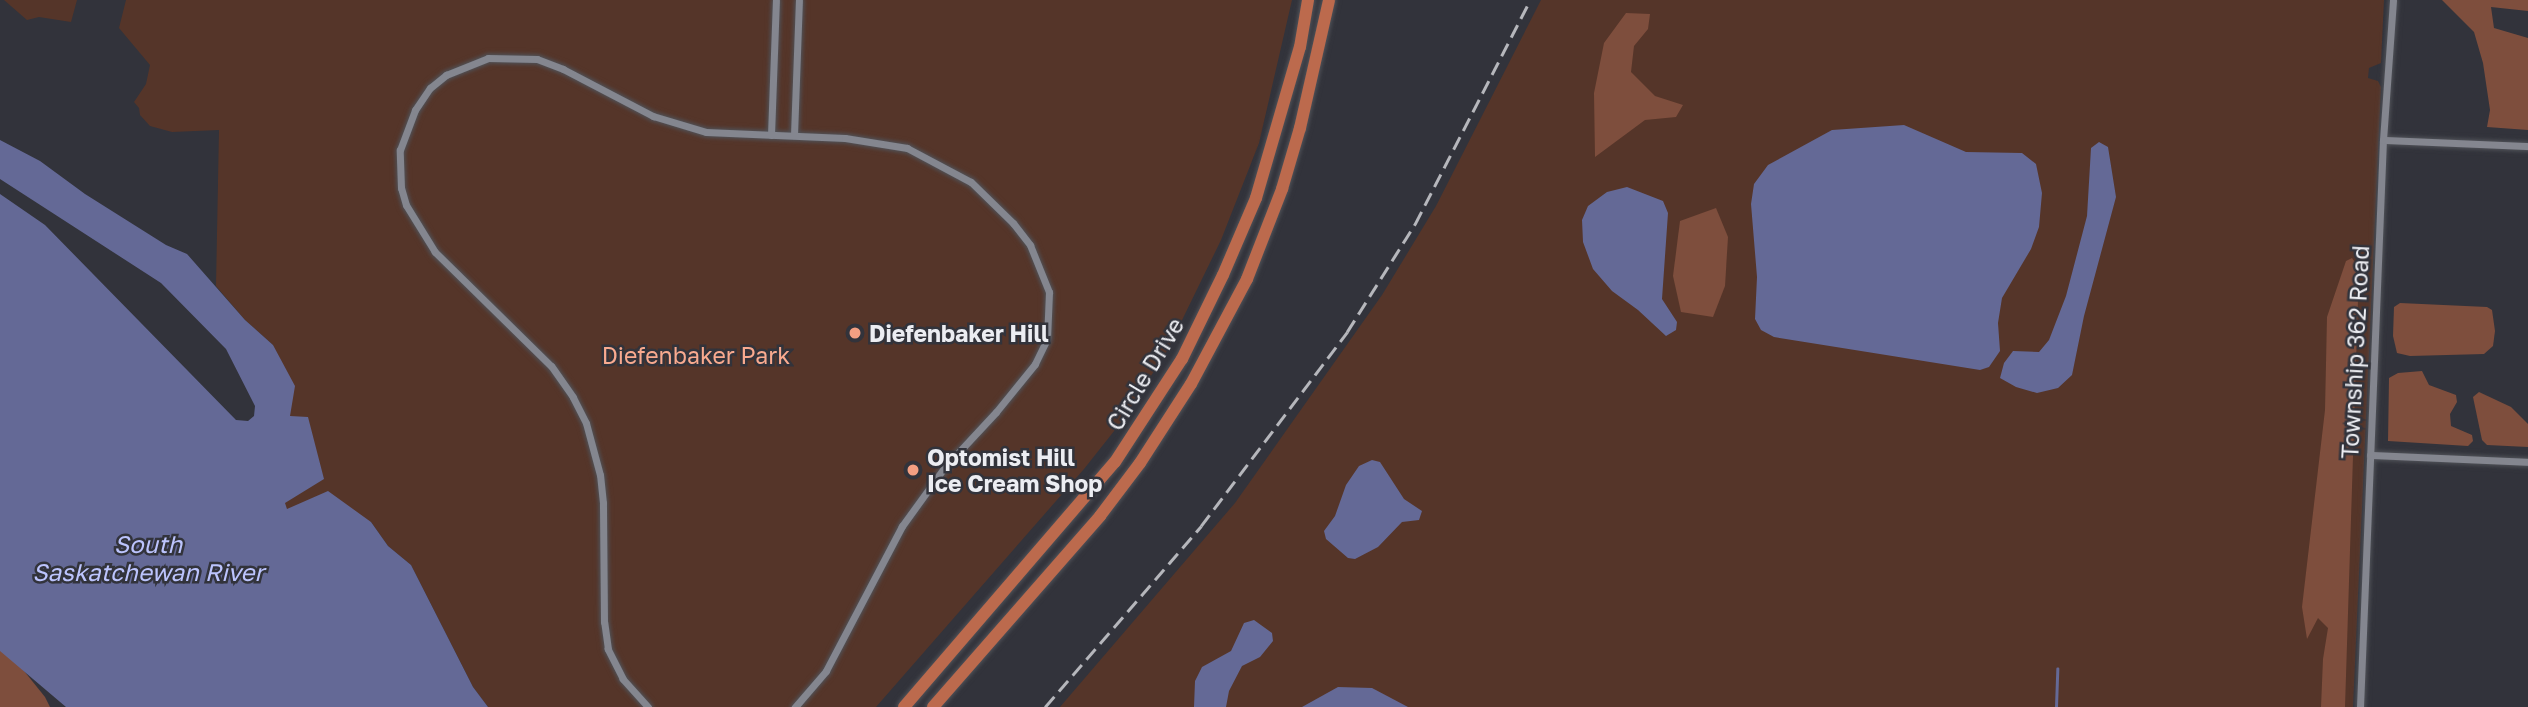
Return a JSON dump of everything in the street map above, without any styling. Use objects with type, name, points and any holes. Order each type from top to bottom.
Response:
[{"type":"highway","points":[[1291,80],[1290,61],[1300,0]]},
{"type":"highway","name":"Circle Drive","points":[[904,707],[1088,495],[1161,395],[1195,334],[1256,198],[1291,80],[1308,0]]},
{"type":"highway","name":"Circle Drive","points":[[933,707],[1100,516],[1140,463],[1191,384],[1247,279],[1282,189],[1300,128],[1329,0]]},
{"type":"street","points":[[771,135],[776,0]]},
{"type":"street","points":[[794,135],[799,0]]},
{"type":"street","name":"Township 362 Road","points":[[2360,707],[2383,140],[2393,0]]},
{"type":"street","points":[[648,707],[623,679],[608,649],[604,622],[603,503],[596,456],[586,423],[573,397],[551,366],[452,270],[421,232],[401,188],[400,150],[415,110],[430,88],[465,65],[488,58],[513,56],[537,59],[563,69],[675,125],[706,132],[845,138],[907,148],[971,182],[1007,215],[1030,245],[1049,292],[1047,339],[1035,364],[996,412],[944,468],[902,526],[826,671],[795,707]]},
{"type":"street","points":[[2383,140],[2528,146]]},
{"type":"street","points":[[2370,455],[2528,462]]},
{"type":"green space","points":[[4,0],[77,0],[71,22],[39,17],[27,20]]},
{"type":"green space","name":"Diefenbaker Park","points":[[126,0],[1292,0],[1259,143],[1221,240],[1167,351],[1122,421],[1084,469],[876,707],[488,707],[473,687],[411,565],[388,546],[371,522],[287,509],[284,503],[290,416],[273,345],[245,320],[216,286],[219,130],[172,132],[150,126],[140,115],[134,102],[146,84],[150,65],[119,28]]},
{"type":"green space","points":[[1541,0],[2384,0],[2381,63],[2369,68],[2368,78],[2378,81],[2381,87],[2353,707],[1060,707],[1235,503],[1382,295],[1436,206]]},
{"type":"shaded area","points":[[2442,0],[2528,0],[2528,11],[2491,7],[2494,28],[2528,38],[2528,130],[2487,127],[2490,110],[2483,63],[2474,32]]},
{"type":"shaded area","points":[[1626,13],[1650,14],[1648,29],[1634,46],[1631,72],[1655,96],[1683,105],[1676,117],[1645,120],[1595,157],[1594,93],[1604,43]]},
{"type":"shaded area","points":[[1716,208],[1728,237],[1725,286],[1713,317],[1681,312],[1673,276],[1680,221]]},
{"type":"shaded area","points":[[2352,258],[2359,268],[2345,707],[2321,707],[2323,659],[2328,628],[2318,618],[2307,639],[2302,607],[2325,410],[2327,317],[2346,261]]},
{"type":"shaded area","points":[[2400,303],[2487,307],[2492,310],[2495,331],[2493,346],[2484,354],[2410,356],[2397,353],[2393,336],[2394,307]]},
{"type":"shaded area","points":[[2422,371],[2429,385],[2456,395],[2457,402],[2450,414],[2451,426],[2472,435],[2473,441],[2468,446],[2388,441],[2389,378],[2398,373]]},
{"type":"shaded area","points":[[2479,392],[2511,407],[2528,424],[2528,447],[2487,445],[2482,440],[2473,397]]},
{"type":"shaded area","points":[[0,641],[45,697],[50,707],[0,707]]},
{"type":"water","points":[[1904,125],[1966,152],[2022,153],[2036,164],[2042,193],[2039,227],[2031,249],[2002,298],[1998,323],[2000,351],[1989,367],[1980,370],[1774,337],[1761,330],[1755,319],[1757,277],[1751,204],[1754,184],[1768,165],[1832,130]]},
{"type":"water","name":"South Saskatchewan River","points":[[0,140],[40,161],[85,194],[166,245],[187,254],[245,320],[273,345],[295,386],[290,416],[308,417],[324,479],[285,503],[287,509],[328,491],[371,522],[388,546],[411,565],[473,687],[488,707],[66,707],[0,651],[0,194],[45,225],[236,420],[248,421],[254,416],[255,406],[226,349],[161,283],[0,179]]},
{"type":"water","points":[[2099,142],[2108,147],[2116,197],[2084,316],[2072,375],[2058,388],[2037,393],[2016,387],[2000,378],[2004,363],[2013,351],[2039,352],[2049,340],[2066,296],[2087,216],[2091,148]]},
{"type":"water","points":[[1627,187],[1663,201],[1668,213],[1662,299],[1677,322],[1676,330],[1666,336],[1612,291],[1593,269],[1583,242],[1582,220],[1588,206],[1607,192]]},
{"type":"water","points":[[1372,460],[1380,462],[1404,499],[1422,511],[1419,520],[1402,522],[1378,547],[1355,559],[1348,558],[1326,539],[1324,531],[1335,516],[1346,485],[1359,466]]},
{"type":"water","points":[[1254,620],[1272,633],[1273,641],[1260,657],[1242,666],[1229,691],[1226,707],[1194,707],[1195,681],[1202,667],[1231,651],[1244,623]]},
{"type":"water","points":[[1338,687],[1372,688],[1408,707],[1302,707]]},
{"type":"waterway","points":[[2056,707],[2057,669]]},
{"type":"railway","points":[[1045,707],[1201,526],[1347,332],[1415,224],[1530,0]]},
{"type":"place","name":"Diefenbaker Hill","points":[[855,333]]},
{"type":"place","name":"Optomist Hill Ice Cream Shop","points":[[913,470]]}]
